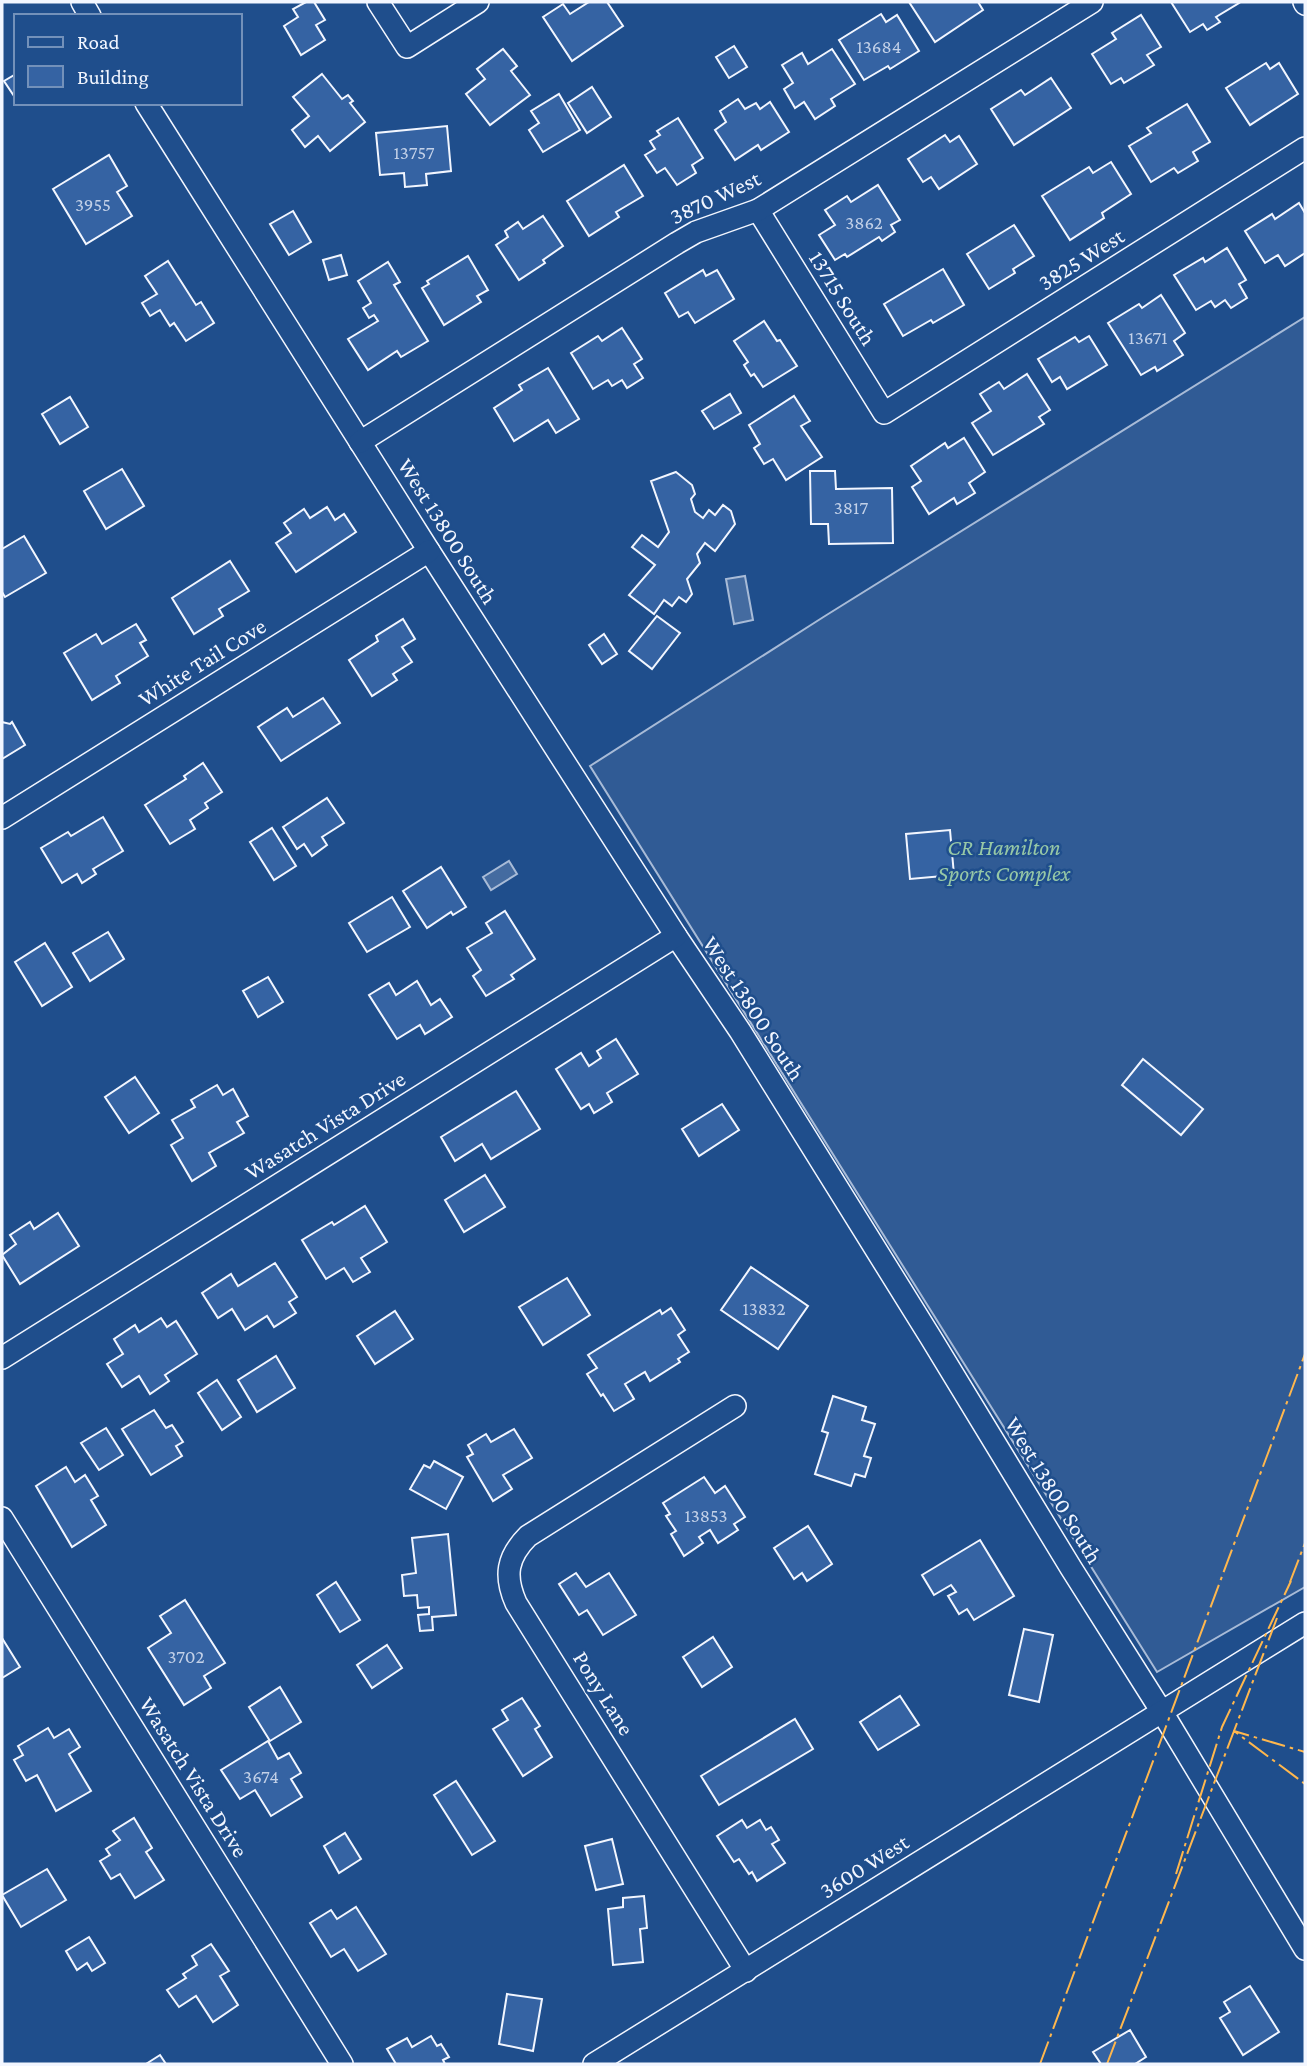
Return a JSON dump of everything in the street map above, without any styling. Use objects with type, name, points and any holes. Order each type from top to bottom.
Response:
[{"type":"street","points":[[378,2],[407,47],[478,2]]},
{"type":"street","name":"3870 West","points":[[360,442],[687,237],[758,210],[1093,2]]},
{"type":"street","name":"West 13800 South","points":[[147,105],[429,551],[740,1031],[1162,1712],[1305,1949]]},
{"type":"street","name":"3825 West","points":[[884,413],[1305,148]]},
{"type":"street","name":"13715 South","points":[[758,210],[884,413]]},
{"type":"street","name":"White Tail Cove","points":[[2,818],[429,551]]},
{"type":"street","name":"Wasatch Vista Drive","points":[[2,1358],[676,936]]},
{"type":"street","name":"Pony Lane","points":[[736,1406],[537,1530],[513,1553],[509,1578],[511,1591],[524,1615],[746,1971]]},
{"type":"street","name":"Wasatch Vista Drive","points":[[2,1518],[342,2064]]},
{"type":"street","name":"3600 West","points":[[594,2064],[1305,1623]]},
{"type":"shaded area","name":"CR Hamilton Sports Complex","points":[[1305,317],[1305,1587],[1157,1672],[590,766]]},
{"type":"shaded area","points":[[745,576],[753,620],[734,624],[726,579]]},
{"type":"shaded area","points":[[509,861],[517,874],[491,890],[483,877]]},
{"type":"building","points":[[306,2],[314,2],[325,20],[316,25],[325,40],[301,55],[284,26],[298,17],[293,9]]},
{"type":"building","points":[[589,2],[607,2],[623,26],[572,61],[543,17],[563,4],[570,14]]},
{"type":"building","points":[[909,2],[978,2],[983,10],[935,42]]},
{"type":"building","points":[[1171,2],[1239,3],[1216,17],[1220,22],[1207,30],[1203,24],[1190,32]]},
{"type":"building","points":[[881,14],[886,22],[897,15],[919,51],[890,69],[888,66],[864,80],[839,40]]},
{"type":"building","points":[[1141,15],[1161,47],[1147,55],[1154,65],[1124,83],[1121,78],[1111,84],[1092,54],[1116,39],[1112,33]]},
{"type":"building","points":[[734,46],[747,67],[729,78],[716,57]]},
{"type":"building","points":[[503,49],[517,66],[511,71],[530,95],[490,125],[466,94],[485,79],[477,69]]},
{"type":"building","points":[[832,49],[855,84],[831,99],[835,106],[815,119],[804,102],[795,108],[784,89],[793,83],[782,65],[802,53],[808,64]]},
{"type":"building","points":[[1266,63],[1270,69],[1279,63],[1298,94],[1250,125],[1226,88]]},
{"type":"building","points":[[322,74],[342,99],[348,95],[353,101],[350,103],[365,122],[330,151],[318,136],[305,147],[292,130],[309,116],[293,97]]},
{"type":"building","points":[[14,75],[14,96],[4,81]]},
{"type":"building","points":[[1051,78],[1071,108],[1014,145],[991,109],[1021,90],[1025,95]]},
{"type":"building","points":[[592,87],[611,117],[587,133],[568,103]]},
{"type":"building","points":[[559,94],[580,130],[543,152],[529,130],[539,123],[531,111]]},
{"type":"building","points":[[738,99],[745,109],[756,103],[760,109],[770,102],[789,132],[761,150],[758,145],[735,160],[715,130],[726,122],[720,111]]},
{"type":"building","points":[[1187,104],[1210,142],[1193,152],[1198,161],[1178,173],[1174,168],[1151,182],[1129,146],[1151,133],[1147,128]]},
{"type":"building","points":[[678,118],[703,158],[692,165],[696,173],[677,185],[665,168],[657,173],[645,155],[655,149],[650,141],[660,135],[657,131]]},
{"type":"building","points":[[447,126],[451,171],[426,174],[427,185],[405,187],[404,173],[380,175],[376,133]]},
{"type":"building","points":[[945,135],[950,142],[959,136],[977,164],[939,189],[931,177],[923,182],[908,159]]},
{"type":"building","points":[[109,155],[127,186],[117,192],[132,216],[86,244],[53,189]]},
{"type":"building","points":[[1111,162],[1131,194],[1102,213],[1104,218],[1070,240],[1042,196],[1089,167],[1093,173]]},
{"type":"building","points":[[624,165],[643,196],[616,212],[619,217],[589,236],[567,201]]},
{"type":"building","points":[[878,185],[900,220],[891,225],[895,232],[882,241],[879,237],[847,257],[845,254],[835,260],[819,235],[835,225],[825,210],[847,196],[851,202]]},
{"type":"building","points":[[1299,203],[1305,213],[1305,253],[1285,266],[1278,255],[1265,263],[1245,231],[1272,214],[1275,219]]},
{"type":"building","points":[[293,211],[311,242],[289,255],[270,224]]},
{"type":"building","points":[[543,216],[563,246],[543,260],[545,263],[519,280],[496,245],[508,237],[505,231],[518,222],[523,229]]},
{"type":"building","points":[[1014,225],[1034,256],[1013,269],[1015,273],[989,289],[967,254]]},
{"type":"building","points":[[1227,248],[1246,280],[1239,284],[1247,298],[1231,308],[1225,300],[1215,307],[1211,301],[1196,310],[1174,275],[1203,258],[1205,262]]},
{"type":"building","points":[[341,255],[347,275],[329,280],[323,260]]},
{"type":"building","points":[[468,256],[488,290],[477,296],[481,302],[444,325],[422,288],[429,284],[427,281]]},
{"type":"building","points":[[168,261],[196,305],[201,302],[214,323],[186,341],[174,323],[170,326],[160,310],[150,316],[142,303],[157,294],[145,276]]},
{"type":"building","points":[[388,262],[400,282],[394,285],[428,341],[401,357],[397,351],[368,370],[348,339],[378,321],[374,315],[369,318],[363,308],[371,303],[358,281]]},
{"type":"building","points":[[943,269],[964,305],[903,336],[884,304]]},
{"type":"building","points":[[703,270],[706,276],[717,270],[734,299],[695,323],[688,312],[679,317],[665,293]]},
{"type":"building","points":[[1161,295],[1185,333],[1174,341],[1183,355],[1157,371],[1155,367],[1141,375],[1108,323],[1139,304],[1142,308]]},
{"type":"building","points":[[764,321],[797,366],[763,387],[744,365],[748,362],[734,341]]},
{"type":"building","points":[[622,328],[642,359],[634,364],[643,378],[627,388],[622,380],[612,386],[608,380],[593,389],[571,353],[598,336],[602,341]]},
{"type":"building","points":[[1089,336],[1107,365],[1067,389],[1060,377],[1052,382],[1038,359],[1075,337],[1079,342]]},
{"type":"building","points":[[548,368],[579,419],[556,433],[548,420],[514,441],[494,408],[522,390],[519,385]]},
{"type":"building","points":[[1027,374],[1050,410],[1039,417],[1044,424],[993,455],[972,423],[991,411],[980,394],[999,382],[1004,389]]},
{"type":"building","points":[[730,394],[741,413],[714,429],[702,411]]},
{"type":"building","points":[[794,396],[810,421],[801,426],[822,457],[786,480],[773,459],[764,464],[754,448],[760,444],[749,425]]},
{"type":"building","points":[[70,397],[88,427],[60,444],[42,414]]},
{"type":"building","points":[[964,438],[985,472],[969,483],[975,493],[957,504],[954,498],[929,514],[912,487],[921,481],[911,466],[945,443],[948,448]]},
{"type":"building","points":[[122,469],[144,506],[106,529],[84,491]]},
{"type":"building","points":[[810,471],[835,471],[836,489],[892,488],[893,543],[829,544],[828,524],[811,524]]},
{"type":"building","points":[[676,472],[692,485],[695,494],[691,499],[695,512],[703,518],[709,510],[715,515],[723,505],[731,511],[735,524],[715,551],[705,543],[697,554],[700,563],[687,579],[692,594],[686,602],[679,597],[672,606],[664,600],[654,614],[629,595],[655,565],[632,547],[642,535],[658,547],[669,532],[651,481]]},
{"type":"building","points":[[327,507],[335,520],[344,514],[356,532],[296,572],[276,543],[291,533],[284,523],[304,509],[310,518]]},
{"type":"building","points":[[24,536],[46,573],[5,597],[2,592],[2,549]]},
{"type":"building","points":[[230,561],[249,591],[219,609],[223,616],[194,634],[172,598]]},
{"type":"building","points":[[657,616],[680,633],[652,669],[629,651]]},
{"type":"building","points":[[403,619],[415,639],[402,647],[412,662],[393,674],[397,680],[372,696],[349,660],[378,641],[376,636]]},
{"type":"building","points":[[136,624],[146,640],[140,643],[148,656],[116,676],[120,683],[92,700],[64,653],[96,634],[102,644]]},
{"type":"building","points":[[604,634],[617,654],[602,664],[589,645]]},
{"type":"building","points":[[323,698],[340,723],[281,761],[258,727],[287,708],[293,717]]},
{"type":"building","points":[[2,722],[12,722],[25,745],[2,759]]},
{"type":"building","points":[[203,763],[222,792],[205,803],[208,808],[190,820],[195,829],[170,844],[145,805],[186,779],[184,776]]},
{"type":"building","points":[[327,798],[344,823],[322,837],[327,845],[312,856],[304,844],[297,849],[283,827]]},
{"type":"building","points":[[103,817],[123,851],[93,869],[96,874],[82,883],[77,874],[62,883],[41,848],[68,832],[71,836]]},
{"type":"building","points":[[272,828],[296,866],[274,880],[250,842]]},
{"type":"building","points":[[950,830],[954,875],[910,879],[906,834]]},
{"type":"building","points":[[441,867],[466,907],[453,915],[451,912],[427,928],[403,891]]},
{"type":"building","points":[[392,897],[410,927],[367,952],[349,923]]},
{"type":"building","points":[[505,911],[535,959],[511,975],[514,979],[486,996],[473,976],[481,970],[467,948],[492,933],[486,923]]},
{"type":"building","points":[[108,932],[124,959],[90,981],[73,953]]},
{"type":"building","points":[[45,943],[72,987],[42,1006],[15,962]]},
{"type":"building","points":[[268,977],[283,1002],[258,1017],[243,991]]},
{"type":"building","points":[[417,981],[431,1005],[440,999],[452,1017],[425,1034],[420,1025],[397,1039],[369,995],[389,983],[396,995]]},
{"type":"building","points":[[616,1039],[638,1074],[607,1093],[612,1102],[594,1113],[589,1104],[581,1109],[556,1069],[581,1053],[589,1066],[601,1058],[597,1051]]},
{"type":"building","points":[[1143,1059],[1203,1109],[1181,1135],[1122,1085]]},
{"type":"building","points":[[135,1077],[159,1113],[129,1133],[105,1097]]},
{"type":"building","points":[[217,1085],[223,1095],[233,1089],[248,1116],[237,1122],[244,1133],[209,1153],[216,1166],[192,1181],[171,1145],[183,1138],[172,1120],[195,1107],[191,1100]]},
{"type":"building","points":[[516,1091],[540,1129],[491,1159],[482,1144],[455,1161],[441,1137]]},
{"type":"building","points":[[722,1104],[739,1130],[699,1156],[682,1129]]},
{"type":"building","points":[[485,1175],[505,1207],[464,1232],[445,1200]]},
{"type":"building","points":[[365,1206],[387,1242],[361,1258],[370,1272],[353,1282],[344,1268],[326,1279],[302,1240]]},
{"type":"building","points":[[58,1213],[79,1246],[20,1284],[2,1255],[16,1244],[10,1235],[30,1222],[34,1229]]},
{"type":"building","points":[[275,1263],[297,1297],[289,1302],[296,1313],[274,1327],[267,1316],[245,1330],[232,1309],[218,1318],[202,1293],[231,1274],[238,1286]]},
{"type":"building","points":[[751,1267],[808,1306],[778,1349],[721,1310]]},
{"type":"building","points":[[567,1278],[590,1315],[543,1345],[519,1307]]},
{"type":"building","points":[[671,1308],[685,1330],[678,1335],[689,1352],[678,1359],[680,1362],[650,1381],[645,1372],[625,1384],[634,1399],[614,1411],[587,1374],[597,1368],[588,1355],[660,1310],[662,1314]]},
{"type":"building","points":[[395,1311],[413,1339],[375,1364],[357,1336]]},
{"type":"building","points":[[161,1318],[167,1327],[176,1321],[197,1354],[165,1375],[169,1381],[150,1394],[139,1376],[122,1387],[107,1364],[123,1354],[114,1339],[135,1325],[139,1332]]},
{"type":"building","points":[[276,1356],[295,1388],[257,1412],[238,1380]]},
{"type":"building","points":[[217,1380],[241,1417],[222,1430],[198,1393]]},
{"type":"building","points":[[833,1396],[866,1407],[862,1420],[875,1424],[864,1456],[871,1458],[865,1477],[855,1474],[851,1486],[815,1474],[828,1433],[822,1431]]},
{"type":"building","points":[[154,1410],[166,1428],[172,1425],[183,1442],[176,1446],[182,1456],[151,1475],[122,1429]]},
{"type":"building","points":[[106,1428],[123,1455],[99,1470],[81,1443]]},
{"type":"building","points":[[514,1429],[532,1458],[503,1475],[512,1489],[493,1501],[467,1457],[473,1454],[468,1445],[486,1434],[491,1442]]},
{"type":"building","points":[[434,1461],[463,1477],[446,1509],[410,1489],[424,1465],[430,1468]]},
{"type":"building","points":[[66,1467],[75,1482],[85,1475],[98,1496],[91,1500],[106,1525],[72,1547],[36,1486]]},
{"type":"building","points":[[704,1477],[715,1493],[725,1486],[745,1517],[734,1524],[738,1530],[718,1543],[710,1530],[699,1537],[703,1543],[684,1556],[671,1534],[676,1531],[666,1516],[670,1514],[663,1503]]},
{"type":"building","points":[[808,1526],[832,1564],[807,1581],[802,1573],[794,1579],[774,1548]]},
{"type":"building","points":[[448,1534],[456,1615],[432,1617],[433,1630],[420,1631],[418,1615],[429,1614],[429,1607],[418,1608],[417,1595],[404,1596],[402,1575],[416,1573],[412,1538]]},
{"type":"building","points":[[980,1540],[1014,1596],[974,1620],[967,1609],[959,1614],[948,1596],[956,1592],[951,1585],[934,1595],[922,1575]]},
{"type":"building","points":[[576,1573],[586,1587],[609,1573],[636,1615],[603,1635],[587,1610],[579,1615],[559,1584]]},
{"type":"building","points":[[336,1582],[360,1620],[340,1632],[317,1595]]},
{"type":"building","points":[[185,1600],[225,1663],[204,1676],[211,1688],[184,1705],[148,1648],[171,1633],[160,1616]]},
{"type":"building","points":[[1024,1629],[1053,1635],[1039,1702],[1009,1695]]},
{"type":"building","points":[[713,1637],[732,1667],[702,1687],[683,1657]]},
{"type":"building","points":[[2,1638],[20,1667],[2,1678]]},
{"type":"building","points":[[387,1645],[402,1668],[372,1688],[357,1665]]},
{"type":"building","points":[[280,1687],[301,1722],[270,1741],[249,1707]]},
{"type":"building","points":[[900,1696],[919,1725],[878,1750],[860,1722]]},
{"type":"building","points":[[522,1698],[540,1726],[535,1729],[552,1757],[523,1776],[493,1729],[508,1720],[502,1710]]},
{"type":"building","points":[[795,1719],[813,1749],[719,1805],[701,1776]]},
{"type":"building","points":[[48,1728],[54,1738],[69,1729],[80,1747],[69,1754],[91,1791],[56,1811],[37,1775],[26,1781],[14,1760],[23,1755],[18,1746]]},
{"type":"building","points":[[268,1741],[278,1759],[289,1753],[301,1773],[291,1779],[302,1797],[271,1816],[255,1790],[240,1799],[221,1770]]},
{"type":"building","points":[[456,1781],[495,1841],[472,1855],[434,1795]]},
{"type":"building","points":[[134,1818],[152,1848],[146,1852],[164,1880],[135,1898],[120,1874],[111,1879],[100,1861],[110,1855],[106,1849],[120,1840],[113,1831]]},
{"type":"building","points":[[742,1820],[747,1828],[760,1820],[766,1830],[771,1827],[779,1840],[772,1844],[785,1863],[757,1881],[739,1859],[734,1862],[717,1836]]},
{"type":"building","points":[[345,1833],[361,1859],[339,1873],[324,1846]]},
{"type":"building","points":[[612,1839],[623,1884],[596,1890],[585,1846]]},
{"type":"building","points":[[47,1869],[66,1900],[21,1927],[2,1895]]},
{"type":"building","points":[[644,1896],[647,1928],[640,1929],[643,1962],[613,1965],[608,1909],[623,1907],[623,1898]]},
{"type":"building","points":[[356,1907],[386,1954],[358,1971],[344,1949],[331,1957],[310,1923],[331,1910],[337,1919]]},
{"type":"building","points":[[89,1937],[105,1963],[92,1971],[87,1963],[77,1970],[66,1951]]},
{"type":"building","points":[[211,1944],[229,1971],[220,1976],[238,2005],[213,2022],[196,1996],[179,2007],[167,1990],[186,1978],[183,1974],[197,1965],[192,1956]]},
{"type":"building","points":[[1250,1986],[1279,2032],[1243,2055],[1220,2018],[1230,2012],[1224,2002]]},
{"type":"building","points":[[507,1994],[542,1999],[533,2051],[499,2044]]},
{"type":"building","points":[[1130,2030],[1146,2057],[1135,2064],[1101,2064],[1093,2052]]},
{"type":"building","points":[[431,2036],[437,2046],[441,2044],[449,2057],[443,2060],[445,2064],[396,2064],[387,2049],[407,2038],[412,2047]]},
{"type":"building","points":[[160,2055],[166,2064],[146,2064]]},
{"type":"power","points":[[1040,2064],[1305,1354]]},
{"type":"power","points":[[1290,1582],[1305,1543]]},
{"type":"power","points":[[1176,1874],[1222,1727],[1291,1581]]},
{"type":"power","points":[[1277,1618],[1234,1731],[1305,1752]]},
{"type":"power","points":[[1107,2064],[1234,1731],[1305,1784]]}]
